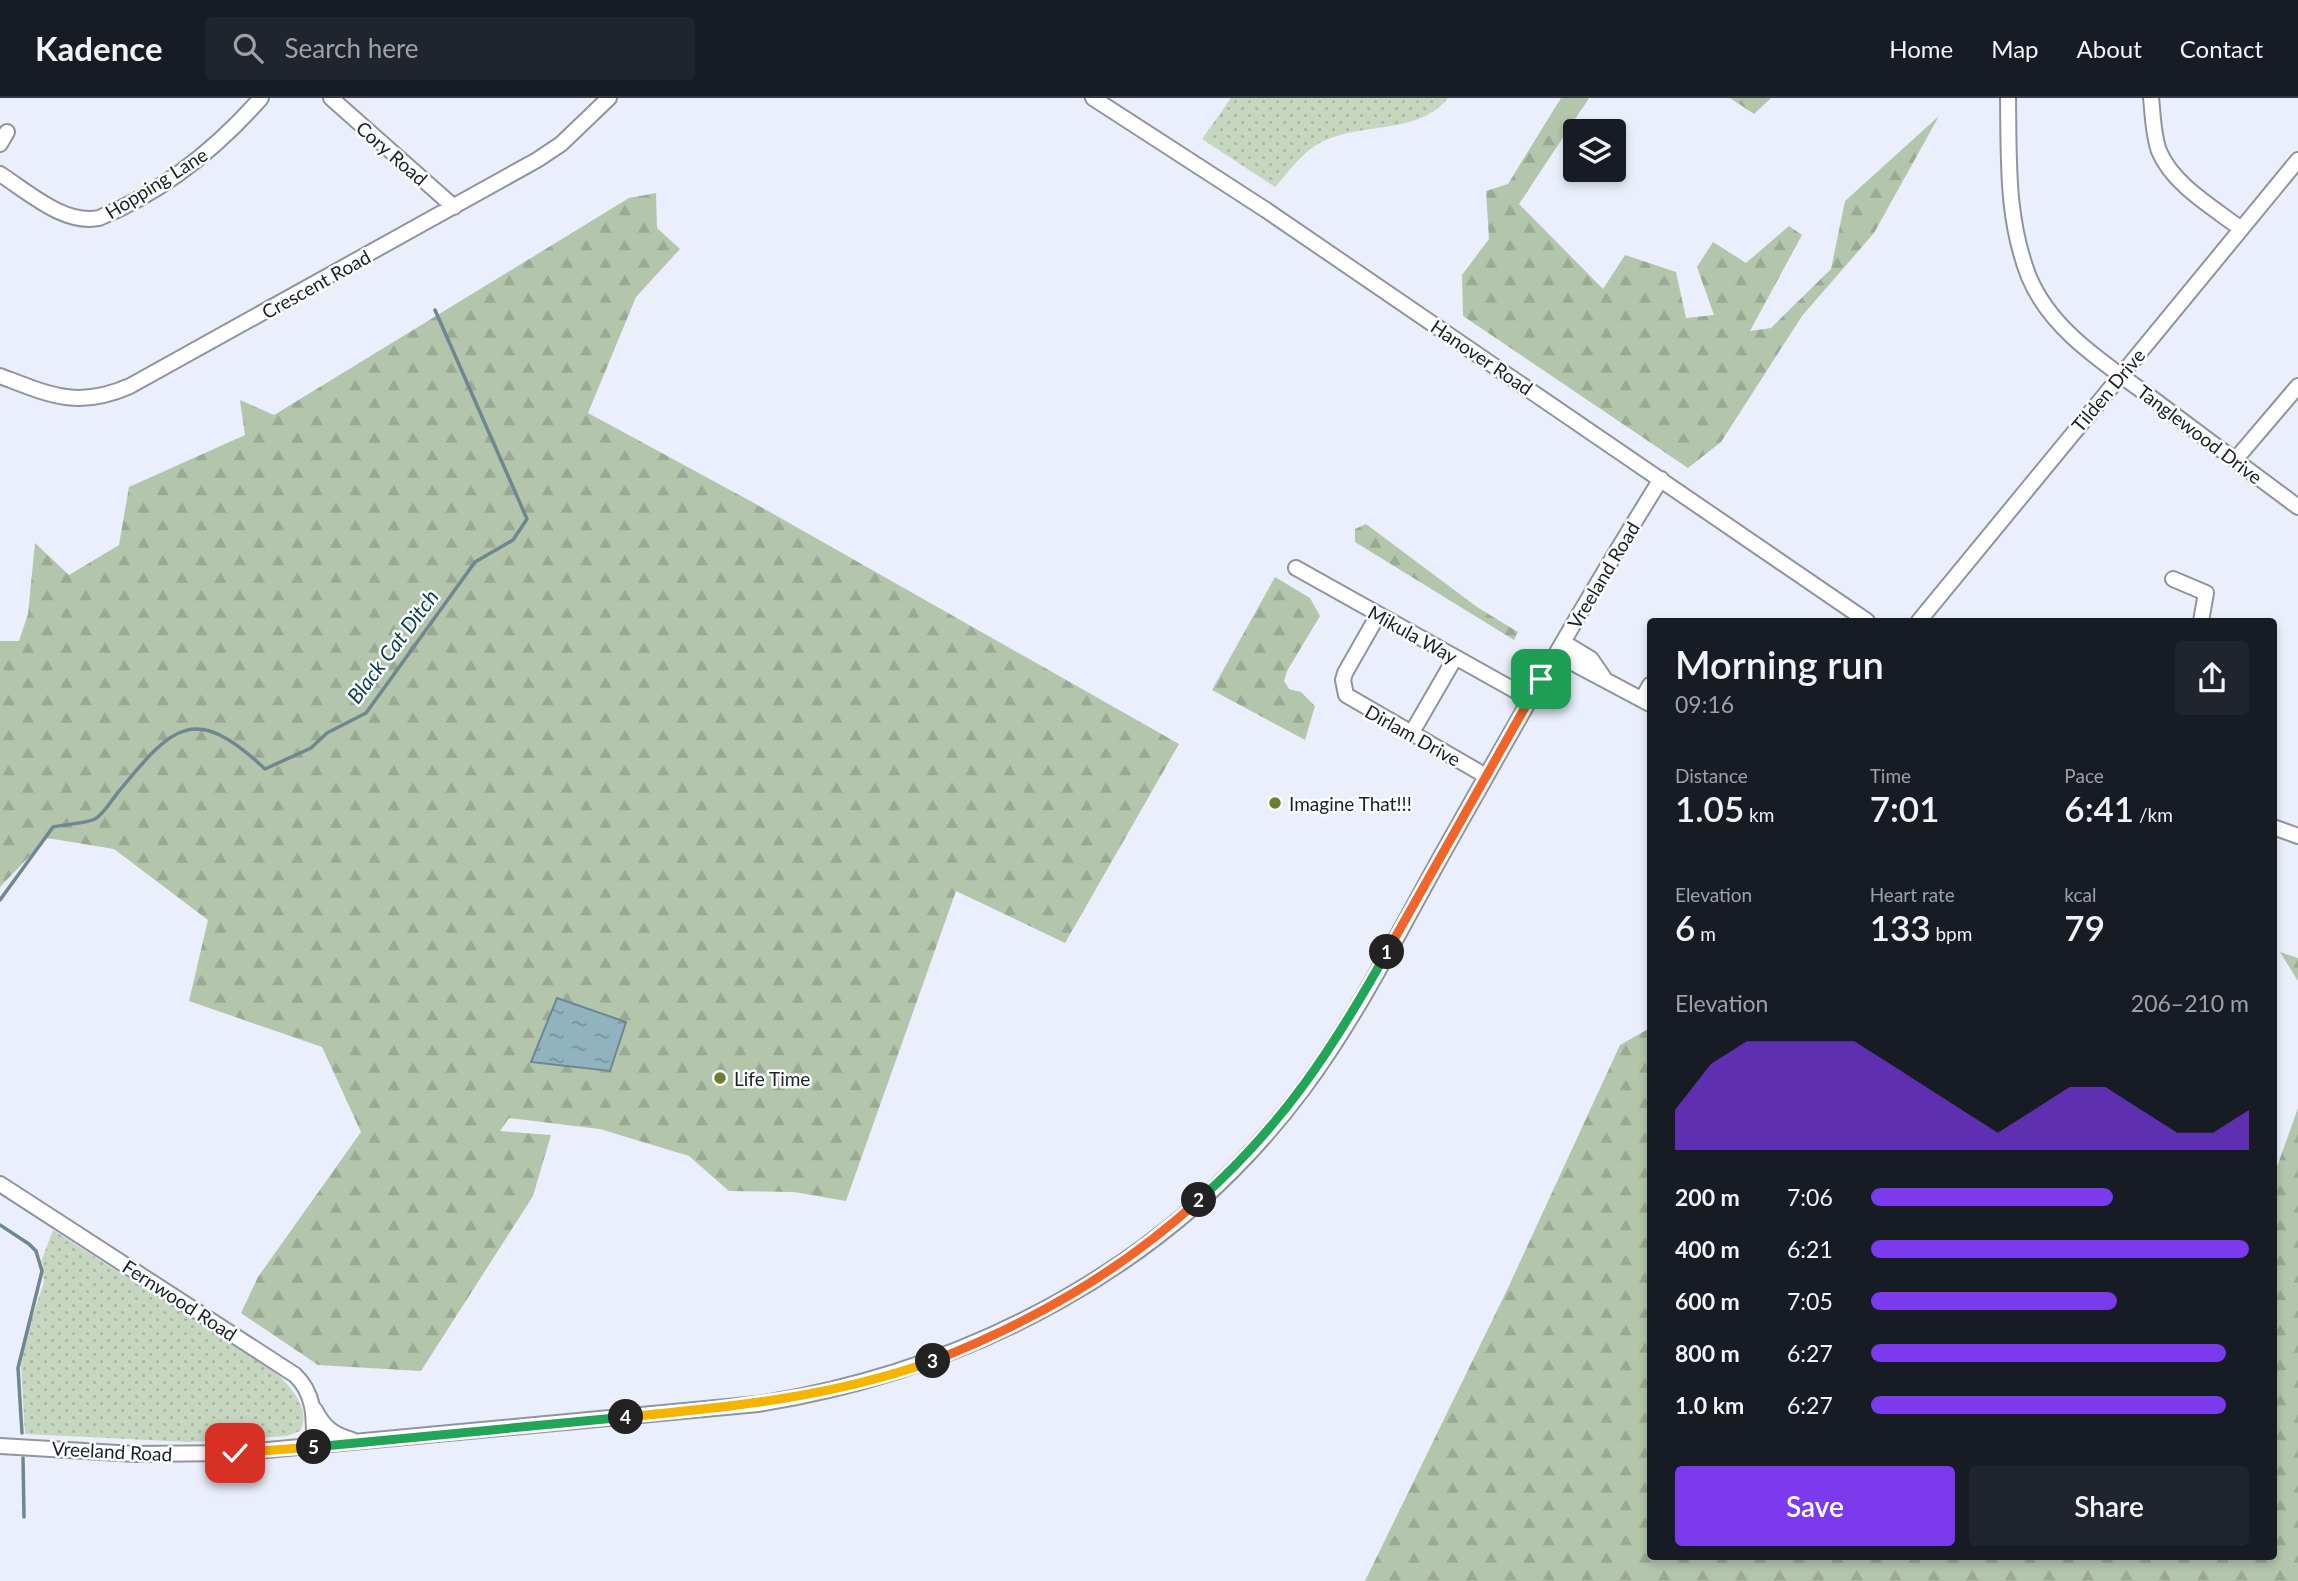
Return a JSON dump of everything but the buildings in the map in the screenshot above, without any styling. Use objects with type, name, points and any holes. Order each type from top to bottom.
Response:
[{"type":"street","name":"Hopping Lane","points":[[0,174],[68,216],[89,220],[99,218],[188,167],[229,134],[261,98]]},
{"type":"street","name":"Cory Road","points":[[331,98],[454,207]]},
{"type":"street","name":"Crescent Road","points":[[0,376],[71,400],[112,394],[454,207],[561,144],[610,98]]},
{"type":"street","name":"Hanover Road","points":[[1093,98],[1266,210],[1863,618]]},
{"type":"street","name":"Tanglewood Drive","points":[[2008,98],[2009,196],[2018,243],[2030,279],[2042,300],[2073,338],[2298,507]]},
{"type":"street","points":[[2151,98],[2156,139],[2165,164],[2175,176],[2241,229]]},
{"type":"street","name":"Tilden Drive","points":[[1921,618],[2298,160]]},
{"type":"street","points":[[2235,460],[2298,386]]},
{"type":"street","name":"Vreeland Road","points":[[0,1446],[190,1455],[314,1447],[758,1405],[853,1386],[932,1362],[978,1343],[1074,1294],[1134,1255],[1183,1216],[1246,1155],[1303,1090],[1348,1022],[1559,648],[1661,479]]},
{"type":"street","name":"Mikula Way","points":[[1296,568],[1530,699]]},
{"type":"street","points":[[2173,579],[2206,593],[2202,618]]},
{"type":"street","name":"Dirlam Drive","points":[[1378,615],[1345,673],[1343,688],[1351,701],[1486,776]]},
{"type":"street","points":[[1559,648],[1605,680],[1646,702]]},
{"type":"street","points":[[1411,734],[1455,657]]},
{"type":"street","points":[[2277,828],[2298,836]]},
{"type":"street","name":"Fernwood Road","points":[[0,1184],[295,1376],[305,1386],[313,1406],[314,1447]]},
{"type":"street","points":[[313,1406],[325,1426],[336,1435],[360,1442]]},
{"type":"green space","points":[[1231,98],[1448,98],[1419,119],[1328,139],[1307,152],[1275,187],[1202,139]]},
{"type":"green space","points":[[1561,98],[1589,98],[1575,119],[1563,119],[1563,137],[1519,204],[1603,289],[1625,255],[1676,272],[1686,318],[1714,315],[1697,267],[1713,242],[1746,263],[1789,226],[1802,235],[1750,331],[1771,328],[1831,269],[1845,201],[1939,116],[1874,233],[1802,316],[1721,442],[1688,468],[1463,316],[1462,275],[1489,239],[1486,191],[1508,184]]},
{"type":"green space","points":[[1730,98],[1771,98],[1754,114]]},
{"type":"green space","points":[[656,193],[657,228],[680,249],[636,297],[588,413],[754,503],[1179,744],[1065,943],[956,891],[846,1201],[794,1192],[729,1191],[689,1156],[600,1129],[509,1118],[500,1131],[551,1135],[533,1196],[421,1371],[318,1365],[241,1313],[258,1277],[361,1132],[322,1047],[189,1001],[208,920],[114,849],[47,838],[0,887],[0,641],[19,641],[28,614],[35,543],[69,575],[119,545],[129,487],[245,435],[240,400],[274,415],[629,198]]},
{"type":"green space","points":[[1366,524],[1477,607],[1518,632],[1514,640],[1355,542],[1355,529]]},
{"type":"green space","points":[[1275,577],[1310,598],[1320,616],[1287,671],[1284,681],[1289,689],[1301,692],[1315,706],[1305,740],[1212,690]]},
{"type":"green space","points":[[2280,952],[2298,958],[2298,981]]},
{"type":"green space","points":[[1647,1030],[1647,1560],[2277,1560],[2277,1167],[2298,1108],[2298,1581],[1365,1581],[1508,1288],[1620,1045]]},
{"type":"green space","points":[[53,1230],[277,1374],[294,1392],[302,1407],[303,1423],[300,1431],[287,1436],[189,1442],[25,1434],[21,1366],[26,1337],[44,1282],[42,1259]]},
{"type":"water","points":[[557,998],[626,1022],[610,1071],[531,1062]]},
{"type":"waterway","name":"Black Cat Ditch","points":[[0,900],[53,827],[98,817],[155,750],[171,737],[186,730],[202,730],[220,735],[241,748],[265,769],[311,748],[327,733],[366,713],[475,562],[513,540],[527,519],[435,310]]},
{"type":"waterway","name":"Black Cat Ditch","points":[[0,1225],[36,1251],[42,1271],[18,1368],[22,1433]]},
{"type":"waterway","name":"Black Cat Ditch","points":[[23,1458],[24,1517]]},
{"type":"place","name":"Imagine That!!!","points":[[1275,803]]},
{"type":"place","name":"Life Time","points":[[720,1078]]},
{"type":"route","points":[[235,1453],[758,1405],[801,1398],[891,1376],[932,1362],[1027,1320],[1105,1276],[1173,1224],[1210,1190],[1246,1155],[1303,1090],[1348,1022],[1541,679]]}]
